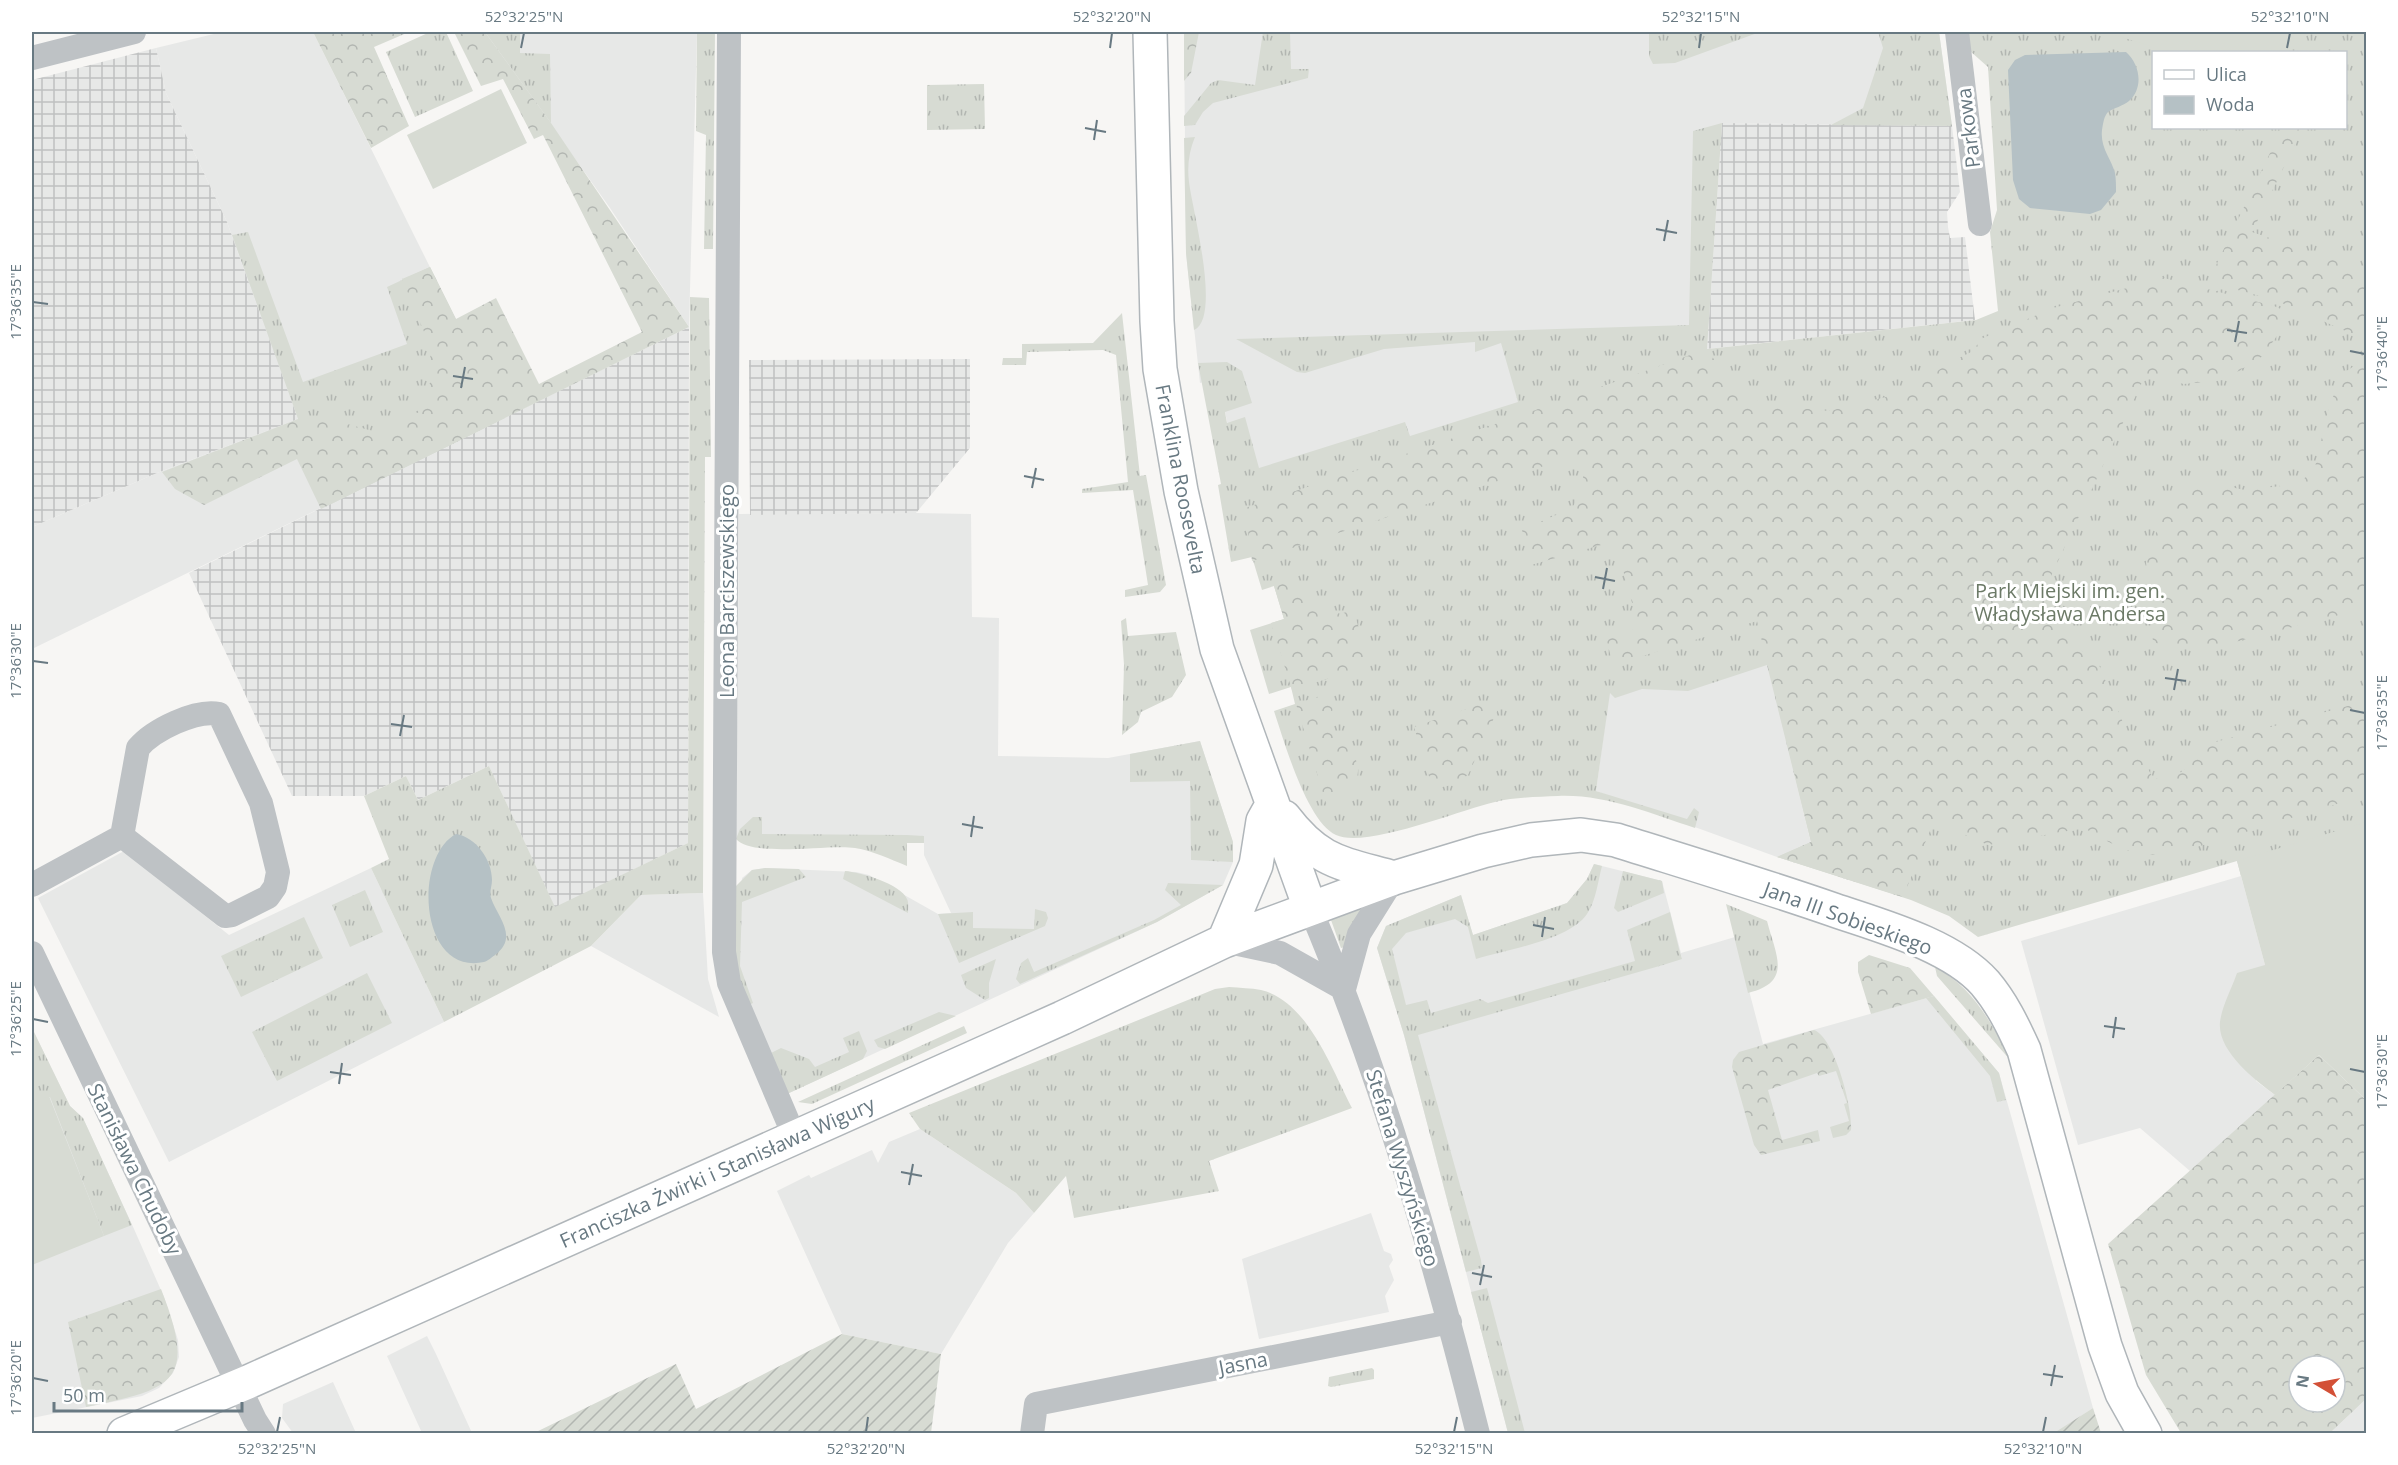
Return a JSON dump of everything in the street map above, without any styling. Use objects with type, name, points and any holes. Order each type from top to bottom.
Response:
[{"type":"street","points":[[32,58],[134,32]]},
{"type":"street","name":"Leona Barciszewskiego","points":[[729,32],[724,952],[729,983],[795,1138]]},
{"type":"street","name":"Franklina Roosevelta","points":[[1150,32],[1153,220],[1160,369],[1180,491],[1217,649],[1310,908]]},
{"type":"street","name":"Parkowa","points":[[1957,32],[1980,224]]},
{"type":"street","points":[[197,713],[219,714],[261,803],[278,872],[275,887],[268,897],[232,915],[225,916],[122,836],[138,748],[145,740],[197,713]]},
{"type":"street","points":[[1272,806],[1282,813],[1302,840],[1319,854],[1336,862],[1394,878],[1359,934],[1344,989],[1280,953],[1224,941],[1256,865],[1263,821],[1272,806]]},
{"type":"street","name":"Jana III Sobieskiego","points":[[1310,908],[1394,878],[1483,851],[1531,840],[1581,835],[1616,840],[1870,922],[1918,940],[1954,960],[1984,982],[2008,1015],[2024,1050],[2105,1346],[2122,1393],[2145,1434]]},
{"type":"street","points":[[32,885],[122,836]]},
{"type":"street","name":"Franciszka Żwirki i Stanisława Wigury","points":[[124,1434],[239,1386],[795,1138],[1062,1018],[1224,941],[1310,908]]},
{"type":"street","name":"Stefana Wyszyńskiego","points":[[1310,908],[1344,989],[1407,1170],[1450,1322],[1478,1434]]},
{"type":"street","name":"Stanisława Chudoby","points":[[32,953],[264,1434]]},
{"type":"street","name":"Jasna","points":[[1032,1434],[1036,1404],[1450,1322]]},
{"type":"shaded area","points":[[222,32],[313,32],[505,418],[32,649],[32,527],[157,473],[297,419],[227,222],[166,93],[156,48]]},
{"type":"shaded area","points":[[485,32],[697,32],[689,327],[610,208]]},
{"type":"shaded area","points":[[1184,32],[1939,32],[1952,126],[1722,123],[1707,349],[1245,508],[1218,378],[1200,383],[1186,253]]},
{"type":"shaded area","points":[[156,48],[166,93],[227,222],[298,419],[157,473],[32,527],[32,80]]},
{"type":"shaded area","points":[[1722,123],[1952,126],[1960,192],[1947,212],[1948,227],[1950,238],[1965,237],[1975,320],[1707,349]]},
{"type":"shaded area","points":[[689,327],[688,843],[555,908],[489,766],[418,800],[406,776],[364,796],[292,796],[189,573]]},
{"type":"shaded area","points":[[970,359],[970,448],[916,513],[750,515],[749,360]]},
{"type":"shaded area","points":[[739,514],[971,514],[972,617],[999,618],[998,756],[1108,758],[1200,741],[1233,842],[1233,862],[1223,885],[1157,922],[787,1094],[736,968],[742,878],[752,870],[765,868],[856,872],[869,875],[938,914],[951,913],[924,855],[924,843],[736,839]]},
{"type":"shaded area","points":[[1613,665],[1768,665],[1811,843],[1777,857],[1596,791]]},
{"type":"shaded area","points":[[124,851],[229,935],[371,868],[444,1022],[169,1162],[38,898]]},
{"type":"shaded area","points":[[1594,864],[1662,881],[1681,953],[1735,937],[1763,1044],[1934,996],[1999,1073],[2093,1408],[2054,1434],[1508,1433],[1404,1035],[1377,948],[1386,926],[1461,895],[1473,935],[1567,903],[1587,879]]},
{"type":"shaded area","points":[[2241,876],[2265,965],[2256,1081],[2275,1095],[2190,1171],[2140,1128],[2078,1145],[2021,941]]},
{"type":"shaded area","points":[[703,893],[708,979],[719,1017],[591,946],[641,895]]},
{"type":"shaded area","points":[[32,1028],[70,1106],[83,1118],[134,1229],[164,1297],[178,1340],[179,1357],[173,1373],[159,1388],[142,1396],[32,1418]]},
{"type":"shaded area","points":[[920,1129],[1016,1193],[1034,1213],[1008,1243],[941,1354],[842,1334],[777,1191],[809,1175],[811,1178],[872,1150],[878,1163],[889,1142]]},
{"type":"shaded area","points":[[1371,1213],[1384,1251],[1391,1254],[1393,1260],[1389,1266],[1394,1280],[1385,1296],[1389,1312],[1259,1339],[1242,1259]]},
{"type":"shaded area","points":[[427,1336],[472,1433],[422,1433],[387,1356]]},
{"type":"shaded area","points":[[333,1382],[356,1433],[293,1433],[282,1418],[283,1404]]},
{"type":"shaded area","points":[[2366,1399],[2366,1433],[2330,1433]]},
{"type":"green space","points":[[313,32],[409,32],[374,47],[409,126],[371,148]]},
{"type":"green space","points":[[430,32],[446,32],[473,91],[415,117],[386,52]]},
{"type":"green space","points":[[454,32],[485,32],[551,123],[689,327],[321,509],[297,459],[204,505],[175,489],[162,472],[298,419],[340,422],[380,433],[419,412],[431,380],[430,346],[402,279],[430,267],[456,319],[496,298],[539,384],[642,332],[543,135],[534,139],[503,79],[481,86]]},
{"type":"green space","points":[[485,32],[520,32],[520,53],[550,54],[551,123]]},
{"type":"green space","points":[[697,32],[715,32],[713,249],[704,249],[706,135],[696,131]]},
{"type":"green space","points":[[1184,32],[1199,32],[1191,73],[1184,81]]},
{"type":"green space","points":[[1263,32],[1290,32],[1291,69],[1309,69],[1308,78],[1213,103],[1203,112],[1195,125],[1184,126],[1184,116],[1211,83],[1218,80],[1255,85]]},
{"type":"green space","points":[[1649,32],[1760,32],[1675,63],[1653,64],[1649,56]]},
{"type":"green space","points":[[1878,32],[1939,32],[1952,126],[1831,125],[1863,108],[1883,48]]},
{"type":"green space","name":"Park Miejski im. gen. Władysława Andersa","points":[[1968,32],[2366,32],[2366,837],[2241,876],[2237,861],[1978,937],[1949,916],[1911,900],[1777,857],[1811,842],[1767,665],[1688,691],[1642,689],[1615,698],[1610,693],[1596,791],[1687,819],[1694,808],[1699,812],[1695,828],[1645,811],[1576,796],[1503,800],[1413,827],[1368,837],[1350,838],[1336,835],[1325,827],[1306,798],[1290,760],[1274,711],[1295,704],[1291,687],[1269,694],[1250,630],[1284,619],[1274,586],[1262,590],[1252,557],[1231,562],[1218,485],[1221,484],[1198,363],[1227,362],[1242,371],[1252,403],[1225,412],[1227,423],[1245,417],[1259,468],[1405,422],[1410,436],[1518,402],[1501,343],[1475,352],[1475,342],[1384,349],[1305,373],[1297,372],[1236,339],[1689,325],[1693,131],[1722,123],[1707,349],[1976,320],[1998,311],[1990,232],[1997,210],[1988,67],[1970,51]]},
{"type":"green space","points":[[2105,32],[2284,32],[2284,51],[2154,51],[2150,46]]},
{"type":"green space","points":[[984,84],[985,129],[927,130],[927,85]]},
{"type":"green space","points":[[501,89],[527,143],[433,189],[407,135]]},
{"type":"green space","points":[[2282,129],[2303,129],[2252,232],[2366,271],[2366,340],[2275,300],[2208,282]]},
{"type":"green space","points":[[1195,137],[1188,164],[1188,176],[1206,285],[1202,321],[1194,330],[1186,253],[1184,138]]},
{"type":"green space","points":[[248,232],[303,382],[407,344],[387,287],[430,267],[505,418],[329,505],[232,235]]},
{"type":"green space","points":[[2164,278],[2274,306],[2292,314],[2263,356],[2224,380],[2184,384],[2145,376],[2043,593],[2067,638],[2099,665],[2124,725],[2153,778],[2169,781],[2185,769],[2197,747],[2366,701],[2366,795],[2174,854],[2160,855],[2126,850],[2084,828],[1988,845],[1934,821],[1903,897],[1777,857],[1811,842],[1757,621],[1613,665],[1606,638],[1639,628],[1615,541],[1531,565],[1522,530],[1572,508],[1584,487],[1581,454],[1252,561],[1245,508],[1522,415],[1707,349],[1730,383],[1762,404],[1829,411],[1910,391],[1947,364],[1971,352],[1983,338],[2053,308]]},
{"type":"green space","points":[[690,297],[709,298],[711,457],[705,457],[703,893],[641,895],[591,946],[444,1022],[371,868],[389,859],[364,796],[406,776],[418,800],[489,766],[555,907],[688,843]]},
{"type":"green space","points":[[1122,313],[1140,476],[1146,475],[1166,585],[1160,592],[1125,597],[1125,590],[1148,585],[1133,490],[1082,493],[1082,489],[1128,482],[1116,355],[1103,350],[1027,352],[1026,365],[1002,365],[1003,358],[1022,358],[1022,344],[1093,343]]},
{"type":"green space","points":[[2366,358],[2366,608],[2208,649],[2169,647],[2153,642],[2146,562],[2166,503],[2191,479],[2245,490],[2299,484],[2315,467],[2330,403],[2345,372]]},
{"type":"green space","points":[[1286,583],[1340,614],[1353,610],[1371,665],[1292,690],[1271,623],[1284,619],[1274,586]]},
{"type":"green space","points":[[1126,618],[1128,636],[1176,632],[1186,675],[1172,697],[1141,712],[1138,722],[1122,735],[1124,665],[1121,621]]},
{"type":"green space","points":[[1329,693],[1333,708],[1328,727],[1339,739],[1349,738],[1358,771],[1355,783],[1347,793],[1326,803],[1296,704]]},
{"type":"green space","points":[[1504,696],[1468,775],[1452,785],[1433,789],[1414,727]]},
{"type":"green space","points":[[1200,741],[1233,842],[1233,862],[1191,860],[1190,781],[1130,782],[1130,754]]},
{"type":"green space","points":[[753,817],[762,817],[762,834],[907,835],[924,836],[924,843],[907,843],[907,866],[875,853],[855,848],[758,848],[745,845],[736,839],[740,829]]},
{"type":"green space","points":[[2366,822],[2366,1100],[2319,1055],[2275,1095],[2239,1064],[2225,1044],[2221,1033],[2221,1016],[2237,973],[2265,965],[2237,861]]},
{"type":"green space","points":[[1594,864],[1602,866],[1595,897],[1587,914],[1567,931],[1536,943],[1476,959],[1468,927],[1455,919],[1406,933],[1392,949],[1406,1005],[1427,1000],[1431,1013],[1480,999],[1488,1003],[1635,961],[1627,930],[1670,912],[1682,959],[1418,1035],[1481,1260],[1482,1268],[1466,1272],[1404,1035],[1377,948],[1386,926],[1461,895],[1473,935],[1567,903],[1587,879]]},
{"type":"green space","points":[[799,869],[806,877],[742,902],[740,966],[753,1003],[749,1005],[736,968],[735,887],[752,870]]},
{"type":"green space","points":[[845,871],[870,876],[897,888],[907,899],[908,913],[843,879]]},
{"type":"green space","points":[[1623,871],[1662,881],[1664,893],[1618,912],[1614,908]]},
{"type":"green space","points":[[1168,883],[1223,885],[1157,922],[1020,984],[1016,979],[1021,963],[1028,958],[1034,972],[1154,920],[1181,905],[1165,890]]},
{"type":"green space","points":[[365,890],[383,932],[350,947],[332,905]]},
{"type":"green space","points":[[1726,904],[1767,921],[1777,956],[1776,975],[1771,982],[1748,993]]},
{"type":"green space","points":[[1035,909],[1046,912],[1048,918],[1045,926],[959,963],[938,914],[973,912],[973,928],[1034,929]]},
{"type":"green space","points":[[1361,909],[1345,947],[1341,948],[1331,920]]},
{"type":"green space","points":[[304,917],[323,958],[241,997],[221,956]]},
{"type":"green space","points":[[1869,955],[1910,968],[1934,996],[1871,1014],[1858,972],[1858,962]]},
{"type":"green space","points":[[996,959],[989,983],[989,998],[985,1000],[966,988],[961,975]]},
{"type":"green space","points":[[1935,967],[1948,975],[1971,996],[1997,1034],[2011,1061],[1937,976]]},
{"type":"green space","points":[[367,973],[392,1023],[277,1081],[252,1032]]},
{"type":"green space","points":[[1229,987],[1261,990],[1278,997],[1292,1008],[1317,1039],[1352,1108],[1209,1161],[1219,1191],[1074,1218],[1066,1176],[1034,1213],[1016,1193],[920,1129],[909,1113],[1215,989]]},
{"type":"green space","points":[[1934,996],[1999,1073],[2006,1100],[1997,1102],[1990,1076],[1926,998]]},
{"type":"green space","points":[[939,1012],[956,1016],[885,1049],[878,1047],[874,1040]]},
{"type":"green space","points":[[964,1026],[967,1033],[812,1104],[798,1102]]},
{"type":"green space","points":[[32,1028],[70,1106],[83,1118],[132,1225],[104,1236],[50,1097],[32,1103]]},
{"type":"green space","points":[[1814,1030],[1829,1046],[1841,1075],[1849,1107],[1851,1130],[1846,1135],[1833,1138],[1830,1127],[1849,1121],[1844,1104],[1847,1103],[1836,1071],[1819,1076],[1817,1073],[1768,1090],[1782,1140],[1818,1130],[1820,1141],[1761,1155],[1754,1145],[1732,1067],[1733,1060],[1739,1052]]},
{"type":"green space","points":[[859,1031],[867,1051],[863,1059],[787,1094],[771,1053],[781,1048],[809,1059],[815,1067],[849,1052],[843,1038]]},
{"type":"green space","points":[[2319,1055],[2366,1100],[2366,1399],[2330,1433],[2181,1433],[2146,1375],[2108,1244]]},
{"type":"green space","points":[[49,1096],[104,1236],[32,1265],[32,1103]]},
{"type":"green space","points":[[1487,1288],[1525,1433],[1508,1433],[1471,1292]]},
{"type":"green space","points":[[161,1289],[172,1320],[177,1345],[176,1363],[170,1376],[158,1387],[140,1394],[86,1407],[68,1322]]},
{"type":"green space","points":[[842,1334],[941,1354],[931,1433],[534,1433],[676,1364],[696,1409]]},
{"type":"green space","points":[[1372,1368],[1374,1379],[1328,1386],[1329,1377]]},
{"type":"green space","points":[[2093,1408],[2101,1433],[2054,1433]]},
{"type":"water","points":[[2126,52],[2137,69],[2137,90],[2129,101],[2108,112],[2102,130],[2104,148],[2115,173],[2116,192],[2101,210],[2090,214],[2030,208],[2019,199],[2013,180],[2008,70],[2015,60],[2025,55]]},
{"type":"water","points":[[456,834],[470,840],[486,857],[492,880],[490,896],[505,927],[505,941],[502,948],[484,962],[462,961],[446,951],[435,934],[430,912],[429,888],[433,866],[442,847]]}]
